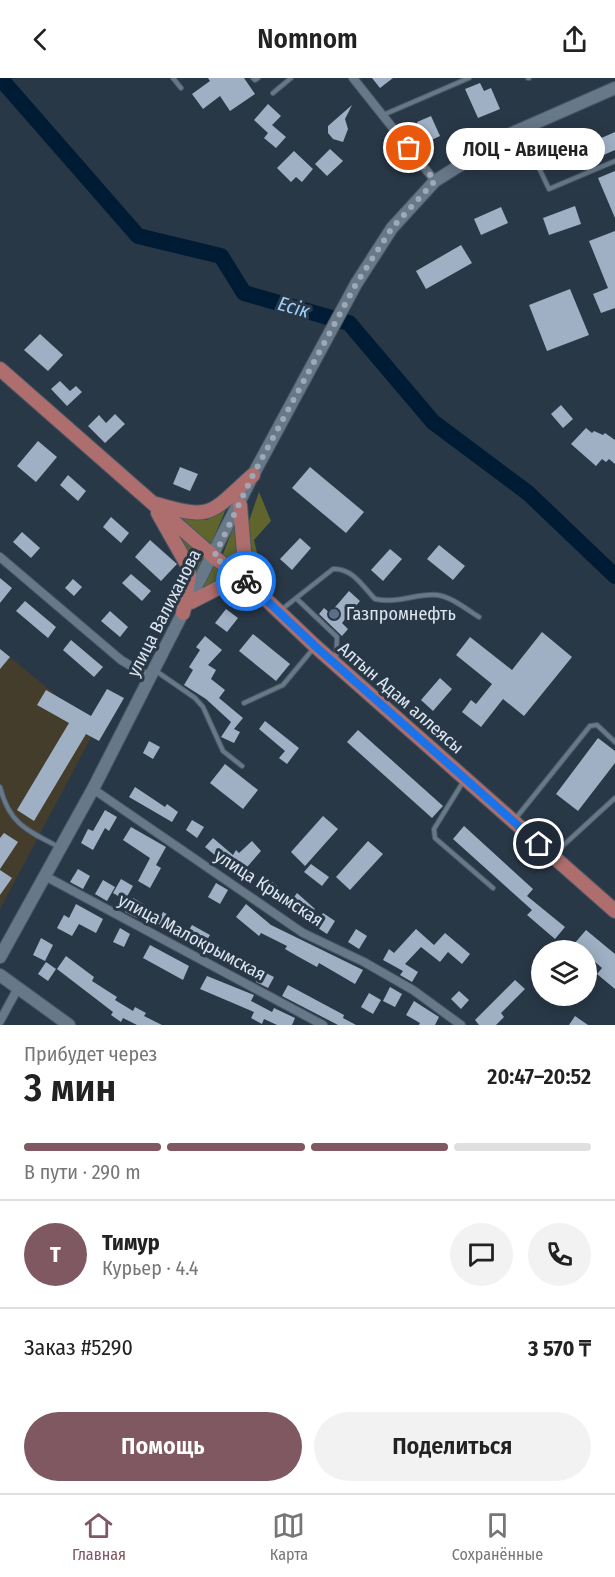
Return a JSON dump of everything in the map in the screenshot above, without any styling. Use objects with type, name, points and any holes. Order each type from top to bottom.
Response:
[{"type":"main road","name":"улица Валиханова","points":[[0,957],[93,789],[214,557],[253,475],[311,372],[356,284],[392,228],[435,181],[520,130],[615,88]]},
{"type":"main road","name":"Алтын Адам аллеясы","points":[[0,369],[214,557],[257,590],[335,664],[615,911]]},
{"type":"main road","points":[[153,503],[190,514],[203,514],[214,510],[253,475]]},
{"type":"main road","points":[[153,503],[188,566],[187,607]]},
{"type":"main road","points":[[187,607],[219,587],[257,590],[243,548],[240,505]]},
{"type":"main road","points":[[0,975],[69,1025]]},
{"type":"street","points":[[353,78],[435,181]]},
{"type":"street","points":[[0,557],[121,660],[153,674]]},
{"type":"street","name":"улица Крымская","points":[[93,789],[303,933],[384,973],[413,990],[460,1025]]},
{"type":"street","name":"улица Малокрымская","points":[[45,876],[323,1025]]},
{"type":"street","points":[[0,1021],[18,988]]},
{"type":"lane","points":[[173,78],[181,88]]},
{"type":"lane","points":[[253,78],[255,80],[258,78]]},
{"type":"lane","points":[[273,93],[291,78]]},
{"type":"lane","points":[[453,85],[456,78]]},
{"type":"lane","points":[[382,115],[469,78]]},
{"type":"lane","points":[[520,130],[549,189],[615,161]]},
{"type":"lane","points":[[278,612],[333,569],[339,568],[354,575],[375,599],[403,601],[436,595],[450,599],[479,617]]},
{"type":"lane","points":[[297,599],[337,637],[339,646],[335,664]]},
{"type":"lane","points":[[244,703],[283,685],[315,646]]},
{"type":"lane","points":[[153,674],[195,698],[203,707],[223,752],[242,766]]},
{"type":"lane","points":[[513,821],[590,726],[597,725],[615,742]]},
{"type":"lane","points":[[465,779],[434,829],[435,838],[493,888]]},
{"type":"lane","points":[[0,787],[8,812],[18,823],[60,848]]},
{"type":"lane","points":[[553,856],[615,798]]},
{"type":"shaded area","points":[[0,649],[96,728],[0,909]]},
{"type":"green space","points":[[259,492],[271,521],[254,540],[260,566],[248,558],[249,521]]},
{"type":"green space","points":[[229,502],[211,544],[169,512],[207,520]]},
{"type":"green space","points":[[239,513],[238,558],[246,579],[223,554]]},
{"type":"green space","points":[[175,530],[206,556],[192,592]]},
{"type":"green space","points":[[215,565],[238,586],[200,591]]},
{"type":"building","points":[[208,78],[244,78],[255,94],[230,111],[220,96],[203,109],[192,94],[210,81]]},
{"type":"building","points":[[372,78],[393,78],[380,88]]},
{"type":"building","points":[[480,83],[484,91],[491,88],[500,109],[478,118],[465,89]]},
{"type":"building","points":[[268,104],[281,116],[272,125],[286,137],[276,148],[264,138],[268,133],[254,120]]},
{"type":"building","points":[[352,105],[345,119],[348,129],[343,142],[333,139],[328,133],[328,126]]},
{"type":"building","points":[[431,116],[440,136],[425,143],[417,122]]},
{"type":"building","points":[[615,132],[615,150],[599,157],[592,142]]},
{"type":"building","points":[[330,149],[343,161],[327,176],[315,164]]},
{"type":"building","points":[[294,151],[313,169],[302,182],[296,177],[291,182],[277,168]]},
{"type":"building","points":[[615,171],[615,218],[598,178]]},
{"type":"building","points":[[575,206],[581,224],[549,235],[543,218]]},
{"type":"building","points":[[501,207],[508,223],[481,235],[474,219]]},
{"type":"building","points":[[615,231],[615,308],[601,313],[593,294],[608,288],[589,241]]},
{"type":"building","points":[[461,245],[472,263],[426,289],[416,271]]},
{"type":"building","points":[[570,289],[589,335],[547,351],[529,305]]},
{"type":"building","points":[[40,334],[63,355],[48,371],[24,350]]},
{"type":"building","points":[[60,381],[70,391],[76,386],[82,392],[67,406],[51,389]]},
{"type":"building","points":[[561,405],[573,419],[563,428],[551,414]]},
{"type":"building","points":[[115,414],[125,424],[105,443],[88,426],[99,415],[106,423]]},
{"type":"building","points":[[586,428],[592,433],[594,431],[603,435],[605,433],[615,440],[615,464],[609,459],[606,462],[602,459],[596,466],[571,444]]},
{"type":"building","points":[[38,441],[57,457],[36,482],[17,466]]},
{"type":"building","points":[[180,467],[198,474],[190,491],[173,484]]},
{"type":"building","points":[[310,467],[364,512],[346,533],[292,488]]},
{"type":"building","points":[[68,475],[86,491],[78,501],[60,485]]},
{"type":"building","points":[[111,517],[129,533],[121,543],[103,527]]},
{"type":"building","points":[[22,532],[40,548],[31,558],[13,542]]},
{"type":"building","points":[[300,538],[311,548],[292,570],[280,559]]},
{"type":"building","points":[[150,540],[177,564],[161,581],[135,557]]},
{"type":"building","points":[[439,545],[465,566],[453,580],[427,559]]},
{"type":"building","points":[[390,549],[402,559],[383,581],[371,570]]},
{"type":"building","points":[[131,574],[151,591],[142,601],[122,583]]},
{"type":"building","points":[[0,578],[12,588],[0,603]]},
{"type":"building","points":[[73,579],[82,587],[74,596],[65,588]]},
{"type":"building","name":"Газпромнефть","points":[[349,591],[360,601],[342,623],[348,629],[342,636],[319,614],[324,608],[330,613]]},
{"type":"building","points":[[25,601],[56,627],[48,638],[16,611]]},
{"type":"building","points":[[226,609],[238,618],[227,632],[215,623]]},
{"type":"building","points":[[110,611],[128,627],[120,637],[101,621]]},
{"type":"building","points":[[542,632],[572,657],[524,716],[503,699],[481,727],[462,712],[471,700],[476,704],[492,684],[456,655],[470,637],[512,670]]},
{"type":"building","points":[[253,634],[290,664],[276,681],[239,651]]},
{"type":"building","points":[[205,636],[222,650],[208,665],[216,670],[211,679],[225,690],[219,698],[243,718],[234,729],[240,732],[234,743],[221,737],[231,722],[206,699],[184,685],[193,670],[189,667],[200,650],[196,647]]},
{"type":"building","points":[[71,640],[103,667],[94,677],[63,650]]},
{"type":"building","points":[[0,649],[10,657],[0,669]]},
{"type":"building","points":[[440,678],[452,689],[433,711],[421,700]]},
{"type":"building","points":[[107,689],[124,698],[99,741],[86,734],[34,821],[17,810],[69,723],[37,705],[46,690],[91,716]]},
{"type":"building","points":[[265,721],[299,748],[287,764],[279,758],[285,751],[259,729]]},
{"type":"building","points":[[358,730],[443,806],[432,818],[347,742]]},
{"type":"building","points":[[598,738],[615,751],[615,763],[578,811],[556,794]]},
{"type":"building","points":[[149,741],[160,747],[153,759],[143,753]]},
{"type":"building","points":[[225,764],[258,790],[243,809],[210,783]]},
{"type":"building","points":[[135,787],[165,807],[167,804],[178,812],[172,822],[129,797]]},
{"type":"building","points":[[105,810],[117,817],[109,831],[105,828],[93,850],[81,843],[88,829],[93,831]]},
{"type":"building","points":[[323,816],[338,829],[305,866],[291,852]]},
{"type":"building","points":[[192,820],[204,827],[197,838],[186,830]]},
{"type":"building","points":[[464,826],[533,889],[527,896],[565,927],[555,939],[527,915],[532,910],[453,839]]},
{"type":"building","points":[[131,827],[166,847],[156,865],[161,868],[150,888],[138,881],[150,858],[123,840]]},
{"type":"building","points":[[4,833],[18,842],[0,869],[0,838]]},
{"type":"building","points":[[213,838],[233,855],[236,850],[239,853],[252,841],[261,851],[241,874],[218,853],[216,856],[205,847]]},
{"type":"building","points":[[368,841],[383,854],[350,890],[336,877]]},
{"type":"building","points":[[311,864],[329,877],[322,886],[304,872]]},
{"type":"building","points":[[78,869],[90,876],[83,889],[70,882]]},
{"type":"building","points":[[0,870],[12,878],[0,895]]},
{"type":"building","points":[[268,878],[278,887],[271,896],[260,887]]},
{"type":"building","points":[[121,879],[133,886],[125,900],[113,893]]},
{"type":"building","points":[[103,880],[115,887],[107,901],[95,894]]},
{"type":"building","points":[[216,883],[228,890],[220,904],[208,897]]},
{"type":"building","points":[[297,893],[315,909],[304,921],[298,916],[303,910],[292,900]]},
{"type":"building","points":[[133,898],[145,905],[137,918],[125,912]]},
{"type":"building","points":[[76,904],[103,919],[96,933],[79,924],[72,936],[57,928],[64,915],[69,918]]},
{"type":"building","points":[[246,904],[271,925],[363,970],[355,984],[319,963],[317,967],[285,949],[287,946],[261,933],[259,936],[236,917]]},
{"type":"building","points":[[163,912],[172,917],[166,929],[157,924]]},
{"type":"building","points":[[323,913],[335,921],[327,934],[315,926]]},
{"type":"building","points":[[192,925],[210,935],[207,940],[231,952],[225,964],[183,940]]},
{"type":"building","points":[[120,928],[130,934],[124,947],[113,942]]},
{"type":"building","points":[[356,929],[367,936],[359,949],[348,942]]},
{"type":"building","points":[[416,929],[434,945],[445,933],[470,954],[462,964],[448,952],[440,962],[421,947],[405,964],[418,972],[412,982],[400,975],[403,971],[383,960],[389,949],[394,953]]},
{"type":"building","points":[[586,930],[615,954],[615,989],[597,974],[602,968],[597,964],[597,940],[577,940]]},
{"type":"building","points":[[41,938],[53,945],[45,961],[33,955]]},
{"type":"building","points":[[150,945],[189,966],[183,980],[143,958]]},
{"type":"building","points":[[66,956],[94,977],[92,981],[117,997],[115,1000],[133,1011],[135,1007],[146,1013],[144,1016],[162,1025],[137,1025],[123,1018],[121,1022],[111,1015],[113,1012],[57,969]]},
{"type":"building","points":[[46,962],[56,969],[48,981],[38,974]]},
{"type":"building","points":[[262,971],[274,977],[268,988],[256,982]]},
{"type":"building","points":[[207,976],[254,995],[251,1001],[272,1012],[274,1008],[295,1018],[292,1025],[277,1025],[264,1019],[262,1024],[251,1018],[254,1012],[200,989]]},
{"type":"building","points":[[515,980],[525,989],[501,1013],[504,1017],[496,1025],[479,1025],[475,1020]]},
{"type":"building","points":[[288,985],[344,1015],[343,1018],[356,1025],[338,1025],[282,996]]},
{"type":"building","points":[[390,987],[402,994],[395,1007],[383,1001]]},
{"type":"building","points":[[459,991],[469,1000],[461,1009],[451,999]]},
{"type":"building","points":[[369,993],[381,1000],[373,1014],[361,1007]]},
{"type":"building","points":[[414,1001],[439,1017],[435,1025],[419,1025],[420,1023],[406,1015]]},
{"type":"building","points":[[575,1016],[588,1025],[569,1025]]},
{"type":"waterway","name":"Есік","points":[[0,78],[138,236],[221,256],[244,293],[349,323],[433,422],[528,493],[615,576]]},
{"type":"way so far","points":[[246,581],[214,557],[253,475],[311,372],[356,284],[392,228],[435,181],[409,148]]},
{"type":"place","name":"ЛОЦ - Авицена","points":[[409,148]]},
{"type":"place","name":"Газпромнефть","points":[[334,614]]},
{"type":"route","points":[[246,581],[315,646],[539,844]]}]
